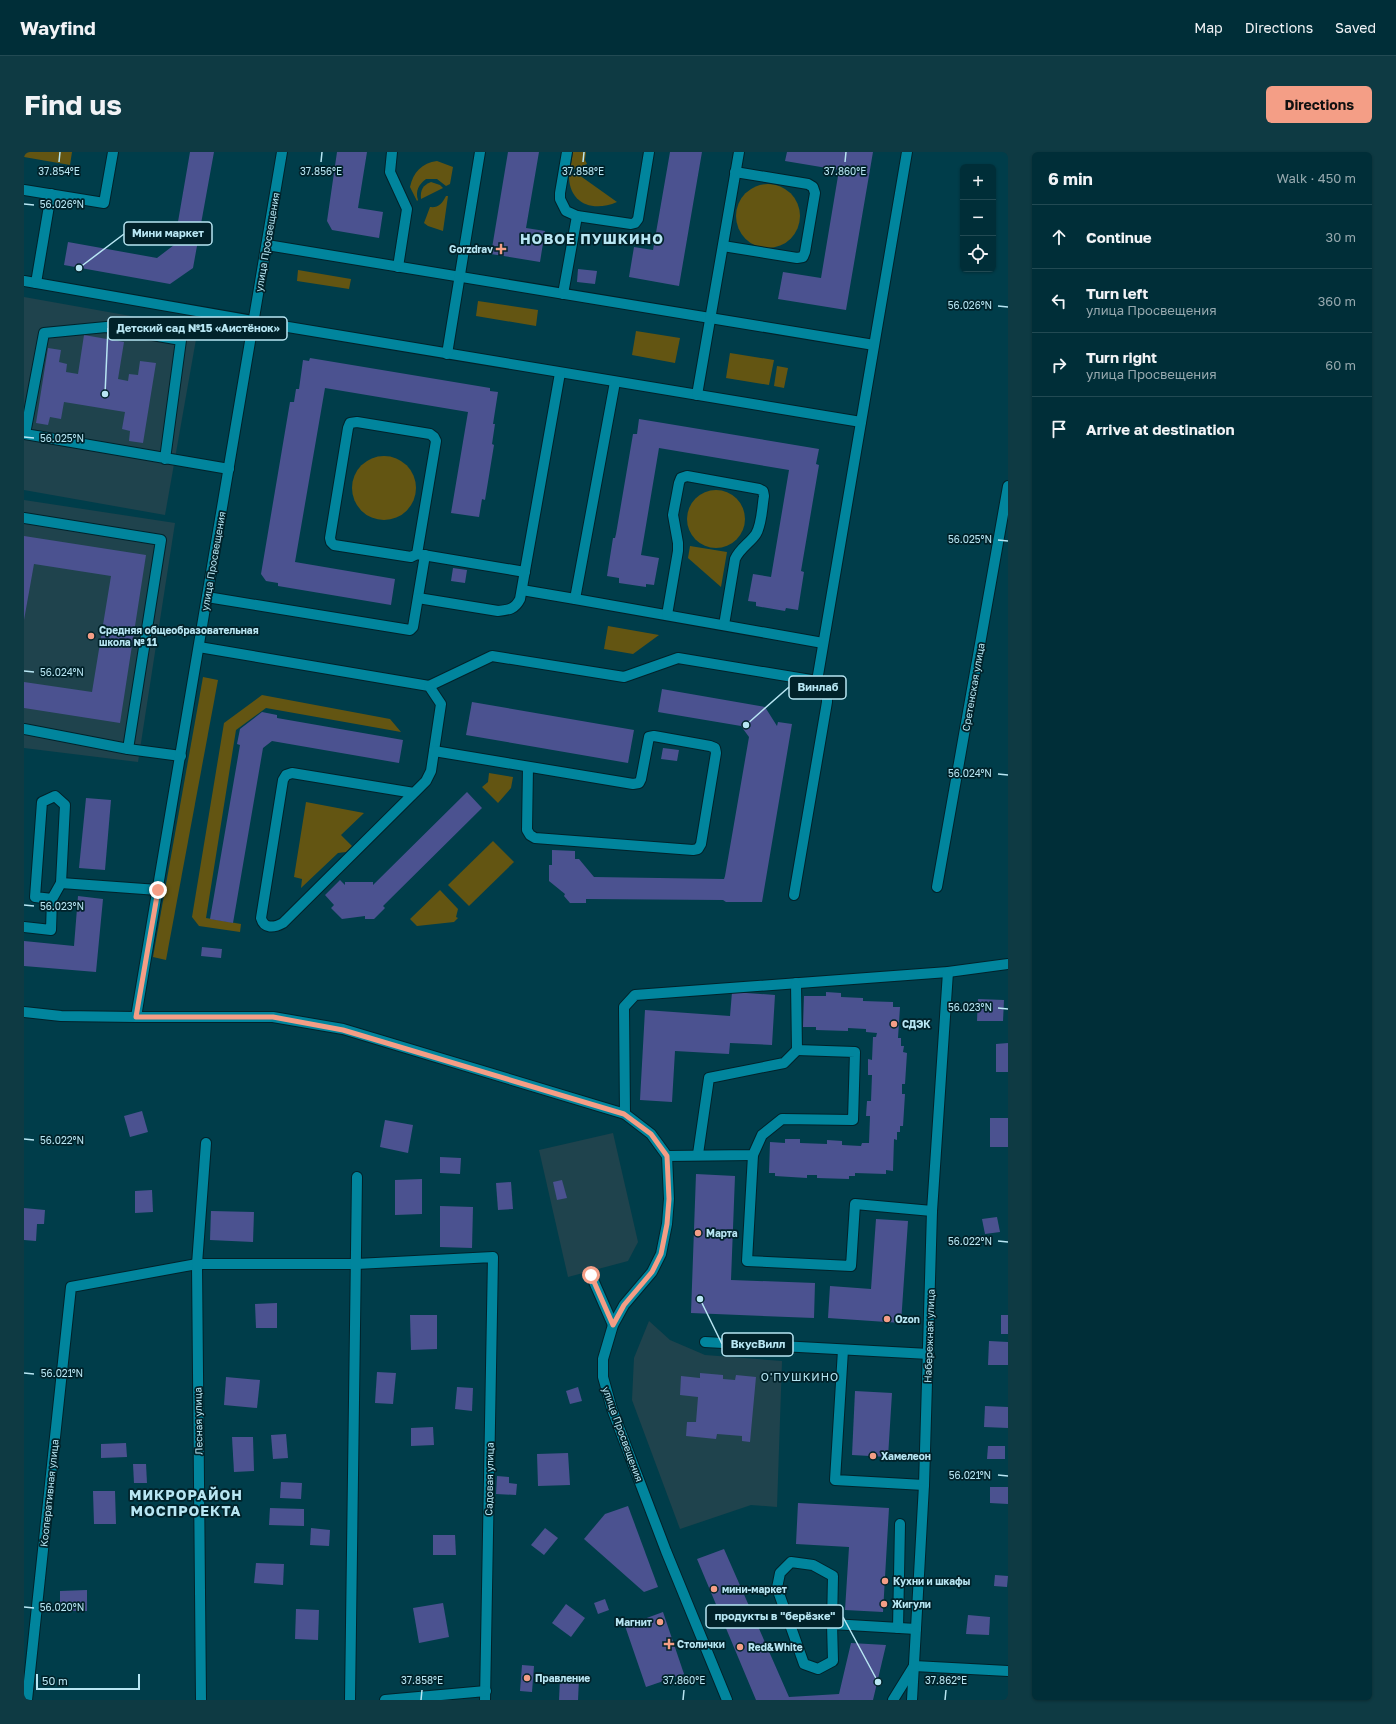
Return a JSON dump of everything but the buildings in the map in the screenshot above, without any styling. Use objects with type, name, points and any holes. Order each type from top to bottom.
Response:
[{"type":"street","points":[[24,190],[104,204],[113,152]]},
{"type":"street","name":"улица Просвещения","points":[[136,1017],[282,152]]},
{"type":"street","points":[[392,152],[390,172],[407,209],[398,267]]},
{"type":"street","points":[[447,354],[480,152]]},
{"type":"street","points":[[567,152],[560,199],[566,211],[577,216],[635,223],[638,219],[649,152]]},
{"type":"street","points":[[697,395],[739,152]]},
{"type":"street","points":[[817,681],[907,152]]},
{"type":"street","points":[[722,246],[796,258],[803,257],[806,245],[815,193],[813,187],[808,184],[735,172]]},
{"type":"street","points":[[36,283],[51,194]]},
{"type":"street","points":[[564,294],[577,216]]},
{"type":"street","points":[[267,245],[874,345]]},
{"type":"street","points":[[24,281],[447,354],[861,422]]},
{"type":"street","points":[[165,459],[181,340],[106,326],[44,333],[25,434],[165,459],[229,469]]},
{"type":"street","points":[[418,598],[498,611],[509,610],[517,605],[522,590],[560,373]]},
{"type":"street","points":[[575,599],[615,382]]},
{"type":"street","points":[[207,598],[405,631],[410,630],[413,627],[418,598],[421,555],[436,441],[430,434],[357,422],[350,423],[348,428],[331,531],[331,542],[334,545],[411,557],[421,555],[525,572]]},
{"type":"street","points":[[667,615],[678,543],[673,515],[679,483],[681,478],[687,476],[763,491],[764,496],[759,528],[754,536],[740,550],[735,559],[724,625]]},
{"type":"street","name":"Сретенская улица","points":[[937,887],[1008,486]]},
{"type":"street","points":[[24,518],[161,540],[128,749]]},
{"type":"street","points":[[522,590],[823,643]]},
{"type":"street","points":[[199,647],[429,686],[492,656],[624,677],[671,660],[687,658],[817,681],[827,695],[827,702],[794,895]]},
{"type":"street","points":[[414,793],[292,773],[286,775],[283,780],[264,895],[261,918],[262,923],[271,927],[282,923],[414,793],[429,776],[442,704],[429,686]]},
{"type":"street","points":[[24,729],[128,749],[181,756]]},
{"type":"street","points":[[434,751],[633,784],[639,783],[641,779],[649,737],[654,736],[710,746],[714,748],[716,753],[702,844],[698,849],[693,850],[535,838],[530,835],[527,830],[528,767]]},
{"type":"street","points":[[24,927],[51,930],[52,899],[61,883],[65,805],[55,796],[42,802],[36,897],[52,899]]},
{"type":"street","points":[[61,883],[158,890]]},
{"type":"street","points":[[624,1114],[624,1007],[635,995],[948,972],[1008,964]]},
{"type":"street","name":"Набережная улица","points":[[912,1700],[924,1485],[932,1211],[948,972]]},
{"type":"street","points":[[698,1154],[709,1078],[784,1063],[797,1050],[796,983]]},
{"type":"street","points":[[24,1012],[61,1016],[273,1017],[343,1030],[624,1114],[651,1134],[667,1156],[698,1154],[753,1155]]},
{"type":"street","points":[[797,1050],[856,1052],[853,1120],[782,1119],[762,1135],[753,1155],[747,1261],[851,1266],[855,1204],[932,1211]]},
{"type":"street","name":"Лесная улица","points":[[201,1700],[196,1264],[206,1142]]},
{"type":"street","name":"улица Просвещения","points":[[667,1156],[669,1199],[667,1224],[661,1254],[652,1272],[624,1305],[613,1325],[603,1359],[602,1377],[612,1409],[666,1552],[728,1700]]},
{"type":"street","points":[[350,1700],[357,1177]]},
{"type":"street","name":"Садовая улица","points":[[356,1264],[493,1257],[485,1695]]},
{"type":"street","points":[[196,1264],[356,1264]]},
{"type":"street","name":"Кооперативная улица","points":[[27,1700],[71,1287],[196,1264]]},
{"type":"street","points":[[591,1275],[613,1325]]},
{"type":"street","points":[[704,1342],[929,1354]]},
{"type":"street","points":[[843,1350],[835,1480],[924,1485]]},
{"type":"street","points":[[898,1628],[900,1524]]},
{"type":"street","points":[[791,1562],[813,1565],[833,1576],[832,1624],[833,1661],[818,1669],[804,1664],[777,1588],[780,1573],[791,1562]]},
{"type":"street","points":[[832,1624],[916,1628]]},
{"type":"street","points":[[893,1700],[914,1666],[1008,1671]]},
{"type":"street","points":[[385,1700],[485,1695]]},
{"type":"shaded area","points":[[24,152],[72,152],[70,165],[24,157]]},
{"type":"shaded area","points":[[573,152],[586,152],[585,160],[587,164],[570,171]]},
{"type":"shaded area","points":[[437,161],[453,167],[450,184],[446,186],[437,179],[426,179],[418,188],[417,201],[410,187],[413,177],[423,166]]},
{"type":"shaded area","points":[[569,174],[579,175],[617,202],[599,206],[591,206],[583,203],[577,199],[573,192]]},
{"type":"shaded area","points":[[431,182],[440,185],[443,188],[421,199],[423,188]]},
{"type":"shaded area","points":[[768,184],[786,190],[794,198],[800,216],[794,234],[786,242],[768,248],[750,242],[742,234],[736,216],[742,198],[750,190]]},
{"type":"shaded area","points":[[446,196],[448,196],[443,231],[428,226],[424,223],[430,207],[440,205]]},
{"type":"shaded area","points":[[298,270],[351,279],[349,289],[297,281]]},
{"type":"shaded area","points":[[24,297],[198,328],[165,515],[24,490]]},
{"type":"shaded area","points":[[478,301],[538,310],[536,326],[476,316]]},
{"type":"shaded area","points":[[636,331],[680,338],[675,363],[632,355]]},
{"type":"shaded area","points":[[730,353],[774,360],[769,385],[726,378]]},
{"type":"shaded area","points":[[777,366],[788,368],[784,388],[774,386]]},
{"type":"shaded area","points":[[384,456],[396,458],[407,465],[414,476],[416,488],[414,500],[407,511],[396,518],[384,520],[372,518],[361,511],[354,500],[352,488],[354,476],[361,465],[372,458]]},
{"type":"shaded area","points":[[716,490],[727,492],[740,503],[743,508],[745,519],[743,530],[732,543],[727,546],[716,548],[705,546],[692,535],[689,530],[687,519],[689,508],[700,495],[705,492]]},
{"type":"shaded area","name":"Средняя общеобразовательная школа № 11","points":[[24,500],[175,523],[138,762],[24,748]]},
{"type":"shaded area","points":[[690,546],[727,552],[721,587],[688,558]]},
{"type":"shaded area","points":[[608,626],[659,635],[633,654],[604,649]]},
{"type":"shaded area","points":[[203,677],[218,680],[166,960],[153,957]]},
{"type":"shaded area","points":[[262,695],[390,719],[401,732],[266,708],[236,730],[206,918],[241,924],[240,932],[199,926],[192,917],[224,723]]},
{"type":"shaded area","points":[[489,773],[513,777],[511,788],[498,803],[482,787],[488,782]]},
{"type":"shaded area","points":[[306,802],[364,813],[341,835],[352,846],[346,852],[338,853],[301,888],[302,879],[294,877]]},
{"type":"shaded area","points":[[493,841],[514,862],[469,906],[448,885]]},
{"type":"shaded area","points":[[440,890],[458,909],[456,917],[458,918],[454,922],[417,926],[410,919]]},
{"type":"shaded area","points":[[613,1133],[638,1242],[628,1261],[568,1277],[539,1150]]},
{"type":"shaded area","points":[[649,1321],[670,1340],[705,1355],[782,1361],[777,1507],[751,1505],[680,1529],[632,1400],[634,1358]]},
{"type":"place","name":"Gorzdrav","points":[[501,249]]},
{"type":"place","name":"Мини маркет","points":[[79,268]]},
{"type":"place","name":"Детский сад №15 «Аистёнок»","points":[[105,394]]},
{"type":"place","name":"Средняя общеобразовательная школа № 11","points":[[91,636]]},
{"type":"place","name":"Винлаб","points":[[746,725]]},
{"type":"place","name":"СДЭК","points":[[894,1024]]},
{"type":"place","name":"Марта","points":[[698,1233]]},
{"type":"place","name":"ВкусВилл","points":[[700,1299]]},
{"type":"place","name":"Ozon","points":[[887,1319]]},
{"type":"place","name":"Хамелеон","points":[[873,1456]]},
{"type":"place","name":"Кухни и шкафы","points":[[885,1581]]},
{"type":"place","name":"мини-маркет","points":[[714,1589]]},
{"type":"place","name":"Жигули","points":[[884,1604]]},
{"type":"place","name":"Магнит","points":[[660,1622]]},
{"type":"place","name":"Столички","points":[[669,1644]]},
{"type":"place","name":"Red&White","points":[[740,1647]]},
{"type":"place","name":"Правление","points":[[527,1678]]},
{"type":"place","name":"продукты в \"берёзке\"","points":[[878,1682]]},
{"type":"district","name":"НОВОЕ ПУШКИНО","points":[[592,238]]},
{"type":"district","name":"О'ПУШКИНО","points":[[800,1376]]},
{"type":"district","name":"МИКРОРАЙОН МОСПРОЕКТА","points":[[186,1502]]},
{"type":"route","points":[[158,890],[136,1017],[273,1017],[343,1030],[624,1114],[651,1134],[667,1156],[669,1199],[667,1224],[661,1254],[652,1272],[624,1305],[613,1325],[597,1292],[591,1275]]}]
